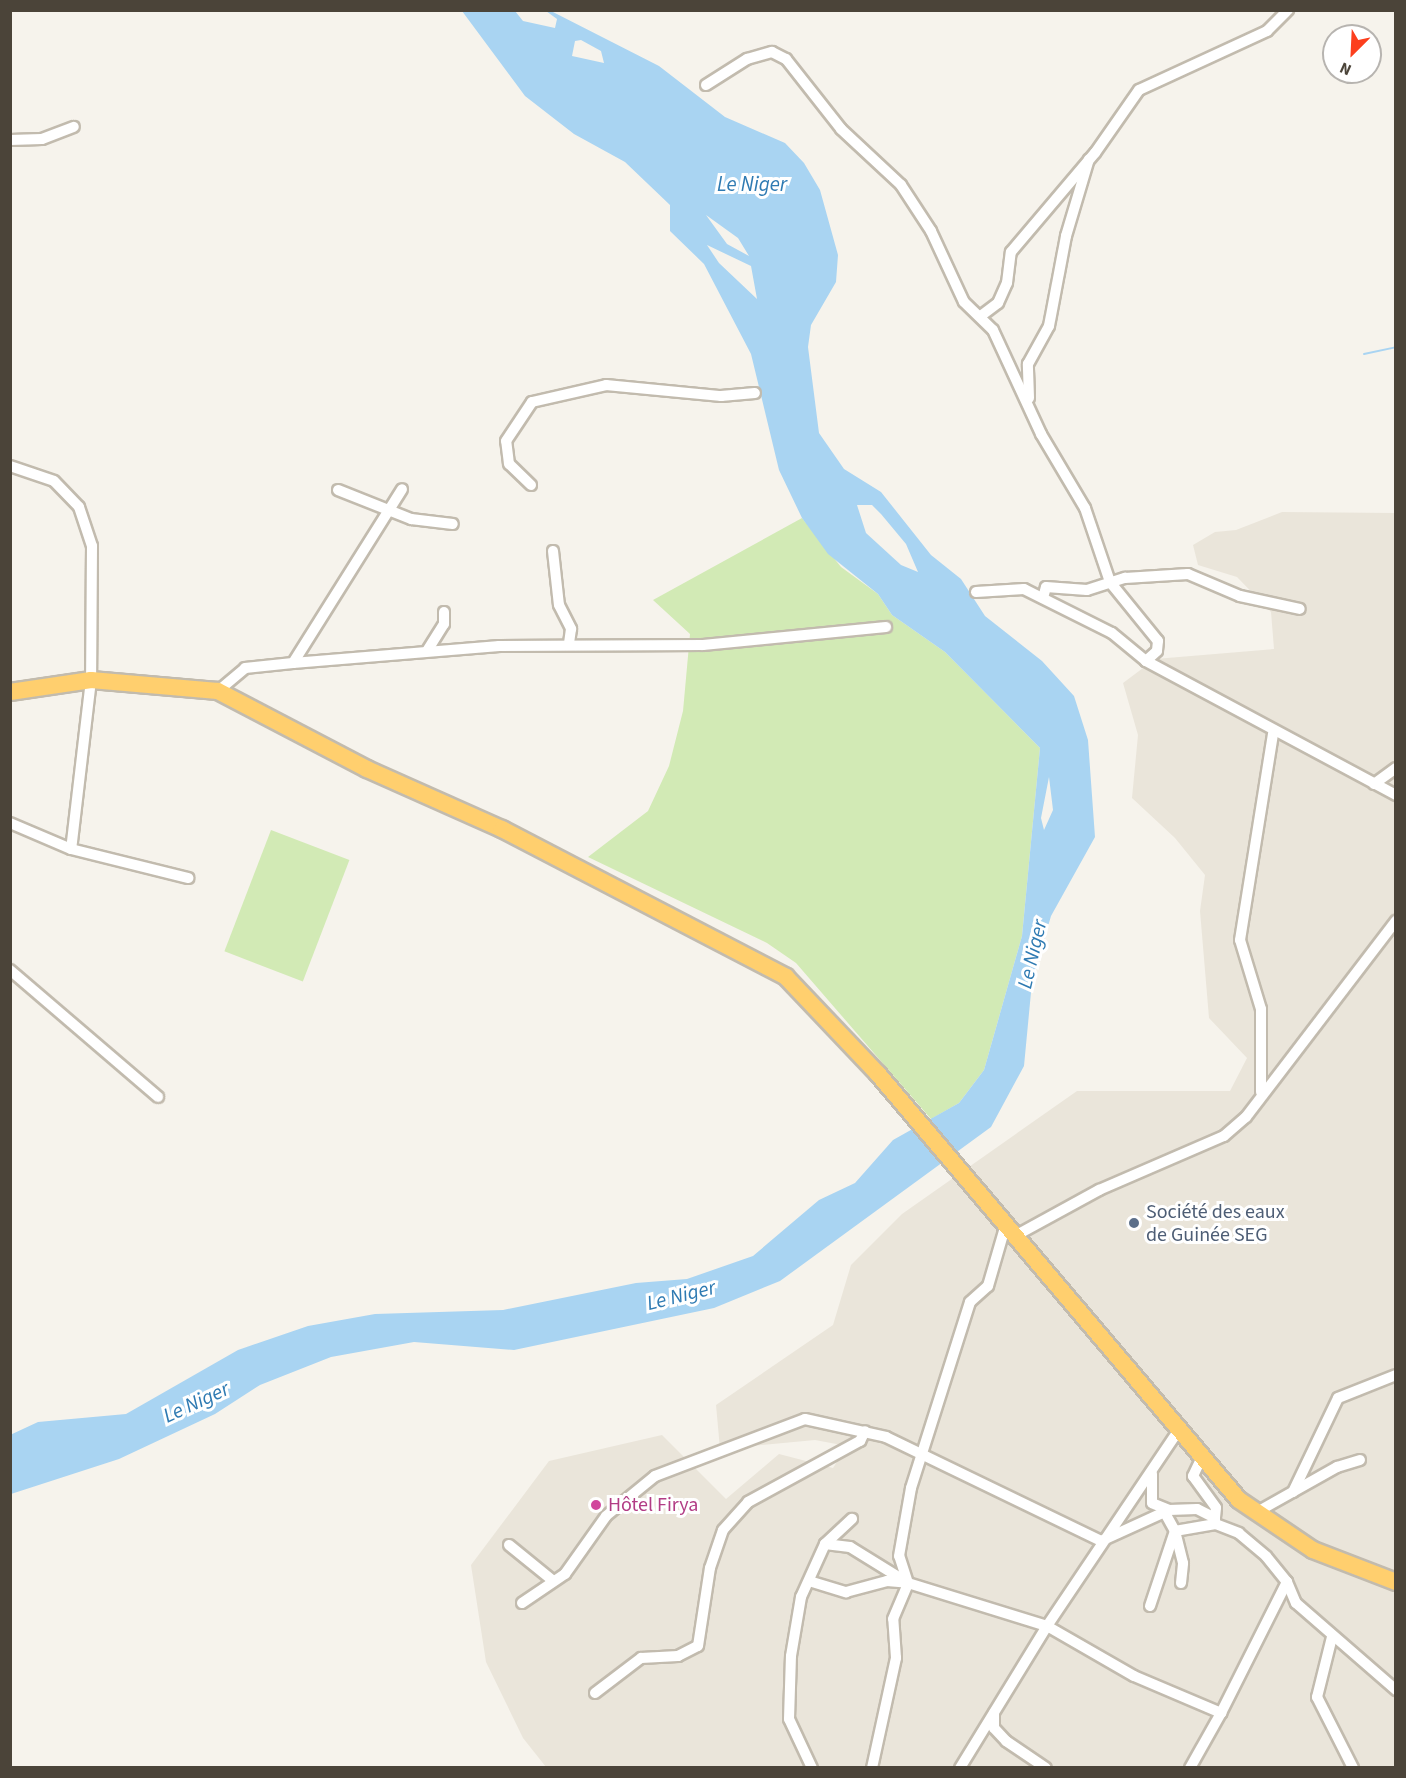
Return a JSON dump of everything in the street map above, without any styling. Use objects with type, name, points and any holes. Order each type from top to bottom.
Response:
[{"type":"highway","points":[[10,692],[91,680],[218,691],[367,768],[502,829],[786,977],[878,1074],[915,1123],[969,1181],[1201,1459],[1257,1512],[1313,1550],[1395,1582]]},
{"type":"street","points":[[982,315],[998,303],[1007,283],[1011,252],[1089,159],[1139,90],[1268,31],[1288,10]]},
{"type":"street","points":[[706,85],[747,59],[772,52],[786,59],[841,129],[901,185],[931,231],[963,302],[982,315],[1028,407],[1084,508],[1110,582],[1158,640],[1157,651],[1146,661]]},
{"type":"street","points":[[10,140],[42,139],[74,127]]},
{"type":"street","points":[[1028,407],[1028,364],[1049,326],[1066,236],[1089,159]]},
{"type":"street","points":[[531,485],[509,464],[506,441],[532,402],[606,385],[721,396],[755,393]]},
{"type":"street","points":[[10,466],[54,481],[79,507],[92,546],[91,680],[71,849]]},
{"type":"street","points":[[293,663],[402,489]]},
{"type":"street","points":[[338,490],[429,524],[453,524]]},
{"type":"street","points":[[553,551],[559,605],[571,629],[569,644]]},
{"type":"street","points":[[1043,598],[1046,587],[1087,590],[1110,582],[1188,574],[1240,596],[1300,609]]},
{"type":"street","points":[[976,592],[1024,589],[1043,598],[1112,633],[1146,661],[1273,734],[1395,795]]},
{"type":"street","points":[[427,651],[444,624],[444,612]]},
{"type":"street","points":[[218,691],[245,668],[293,663],[427,651],[569,644],[703,645],[886,627]]},
{"type":"street","points":[[1260,1093],[1262,1018],[1240,940],[1273,734]]},
{"type":"street","points":[[1374,784],[1395,768]]},
{"type":"street","points":[[10,823],[71,849],[188,878]]},
{"type":"street","points":[[872,1767],[896,1658],[893,1619],[908,1583],[899,1556],[922,1453],[970,1302],[987,1286],[1010,1230],[1224,1136],[1246,1117],[1260,1093],[1395,921]]},
{"type":"street","points":[[10,970],[158,1097]]},
{"type":"street","points":[[1293,1492],[1338,1398],[1395,1375]]},
{"type":"street","points":[[522,1603],[552,1580],[565,1574],[606,1516],[656,1476],[805,1419],[865,1431],[922,1453],[1101,1541],[1167,1513],[1197,1509],[1239,1533],[1287,1582],[1296,1603],[1332,1637],[1357,1652],[1395,1690]]},
{"type":"street","points":[[595,1693],[641,1658],[678,1656],[698,1646],[710,1569],[723,1530],[748,1502],[860,1441],[865,1431]]},
{"type":"street","points":[[960,1767],[1101,1541],[1152,1474],[1178,1431]]},
{"type":"street","points":[[1201,1459],[1193,1476],[1216,1508],[1215,1521]]},
{"type":"street","points":[[1257,1512],[1360,1460]]},
{"type":"street","points":[[1152,1474],[1152,1503],[1167,1513],[1175,1531],[1183,1563],[1181,1583]]},
{"type":"street","points":[[812,1767],[789,1719],[791,1656],[809,1581],[825,1544],[852,1519]]},
{"type":"street","points":[[1175,1531],[1215,1521]]},
{"type":"street","points":[[1150,1606],[1175,1531]]},
{"type":"street","points":[[825,1544],[850,1547],[908,1583]]},
{"type":"street","points":[[508,1545],[552,1580]]},
{"type":"street","points":[[809,1581],[846,1592],[886,1581],[908,1583],[1047,1626],[1134,1676],[1221,1713]]},
{"type":"street","points":[[1190,1767],[1221,1713],[1287,1582]]},
{"type":"street","points":[[1332,1637],[1317,1697],[1353,1767]]},
{"type":"street","points":[[994,1713],[994,1728],[1006,1741],[1046,1767]]},
{"type":"shaded area","points":[[1282,512],[1395,513],[1395,1767],[546,1767],[523,1738],[486,1662],[471,1565],[549,1461],[662,1435],[726,1499],[779,1454],[833,1468],[847,1446],[815,1440],[720,1449],[716,1405],[833,1325],[851,1265],[902,1214],[1077,1091],[1230,1091],[1247,1058],[1209,1018],[1200,911],[1205,875],[1175,838],[1132,798],[1138,735],[1123,683],[1155,659],[1274,649],[1271,612],[1237,577],[1198,565],[1193,545],[1215,532],[1236,530]]},
{"type":"green space","points":[[802,518],[841,567],[878,594],[892,615],[945,652],[1040,748],[1022,936],[984,1070],[959,1103],[931,1119],[796,963],[767,943],[588,857],[648,811],[669,766],[683,711],[690,634],[653,600]]},
{"type":"green space","points":[[271,830],[349,860],[303,981],[224,951]]},
{"type":"water","name":"Le Niger","points":[[462,11],[515,11],[523,21],[555,28],[557,19],[546,11],[551,11],[659,66],[725,117],[785,143],[804,163],[820,190],[838,255],[836,282],[811,325],[808,347],[819,433],[844,469],[881,492],[931,555],[961,579],[985,616],[1042,661],[1074,696],[1088,740],[1095,837],[1051,916],[1032,982],[1024,1066],[991,1127],[780,1281],[714,1308],[514,1350],[414,1342],[331,1357],[260,1385],[215,1414],[119,1459],[11,1494],[10,1435],[38,1422],[126,1414],[238,1350],[308,1326],[375,1314],[503,1310],[636,1283],[687,1279],[753,1256],[819,1200],[855,1183],[893,1140],[959,1103],[984,1070],[1022,936],[1040,748],[945,652],[892,615],[878,594],[828,554],[802,518],[779,470],[751,354],[704,264],[670,231],[670,205],[625,162],[574,134],[525,96]],"holes":[[[581,40],[601,51],[604,63],[572,56],[575,41]],[[706,215],[738,238],[749,256],[727,244]],[[707,245],[751,266],[757,299],[719,263]],[[857,505],[872,505],[881,514],[906,544],[918,572],[901,565],[866,533]],[[1049,777],[1053,810],[1044,830],[1041,818]]]},
{"type":"waterway","points":[[1364,354],[1396,347]]},
{"type":"place","name":"Société des eaux de Guinée SEG","points":[[1134,1223]]},
{"type":"place","name":"Hôtel Firya","points":[[596,1505]]}]
